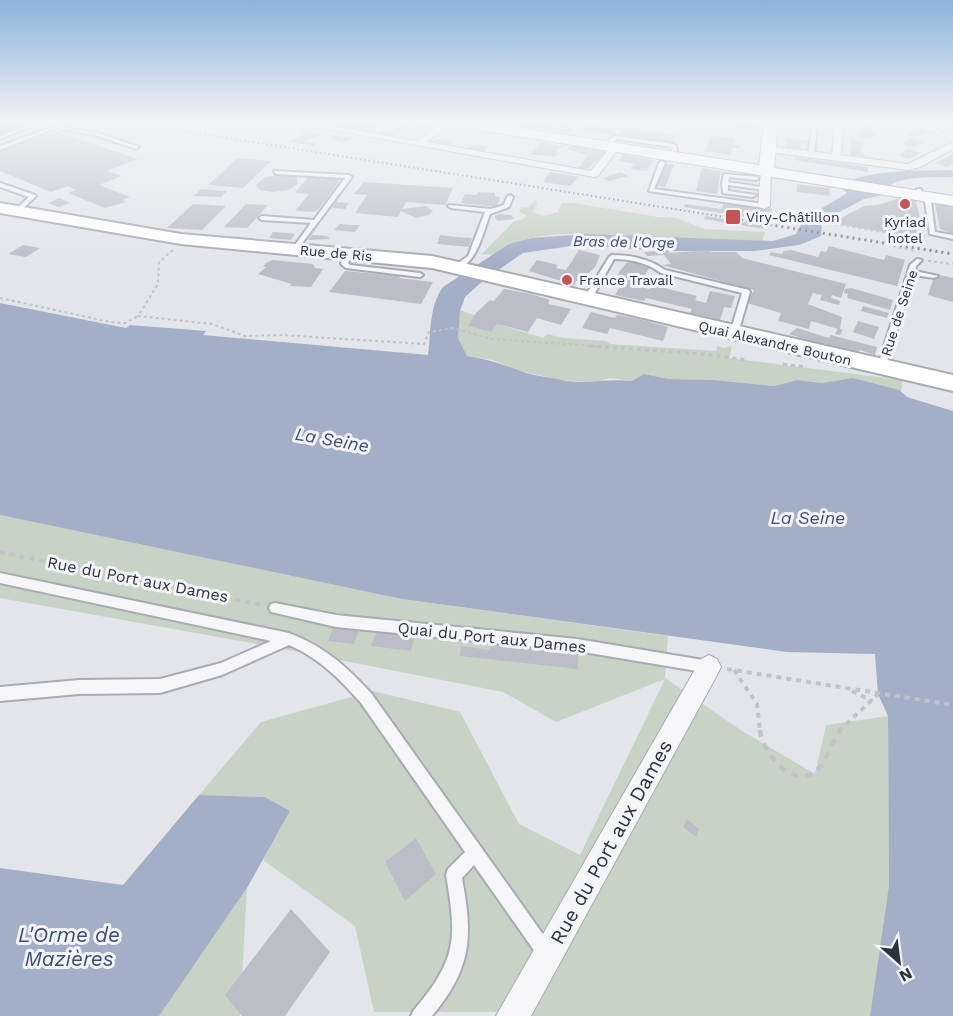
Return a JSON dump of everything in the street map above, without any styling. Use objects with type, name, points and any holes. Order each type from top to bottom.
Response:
[{"type":"main road","points":[[789,170],[953,201]]},
{"type":"main road","points":[[919,193],[953,195]]},
{"type":"main road","name":"Rue de Ris","points":[[8,210],[183,239],[349,254],[401,266],[458,268],[669,318]]},
{"type":"main road","name":"Quai Alexandre Bouton","points":[[669,318],[953,383]]},
{"type":"street","points":[[573,170],[594,174],[596,170]]},
{"type":"street","points":[[764,206],[765,170]]},
{"type":"street","name":"Rue du Port aux Dames","points":[[513,1016],[721,669]]},
{"type":"lane","points":[[659,170],[651,190],[764,206]]},
{"type":"lane","points":[[746,170],[726,175],[725,192],[753,195]]},
{"type":"lane","points":[[276,172],[349,177],[295,249]]},
{"type":"lane","points":[[725,183],[765,188]]},
{"type":"lane","points":[[0,185],[33,195],[8,210]]},
{"type":"lane","points":[[919,193],[928,201],[932,233],[953,237]]},
{"type":"lane","points":[[458,268],[471,257],[486,213],[507,206],[510,197]]},
{"type":"lane","points":[[451,206],[490,211]]},
{"type":"lane","points":[[262,218],[316,222]]},
{"type":"lane","points":[[923,222],[931,224]]},
{"type":"lane","points":[[588,298],[612,257],[621,256],[643,261],[654,264],[663,272],[746,292],[734,333]]},
{"type":"lane","name":"Rue de Seine","points":[[882,368],[911,272],[919,260]]},
{"type":"lane","points":[[401,266],[420,275]]},
{"type":"lane","points":[[911,272],[934,276]]},
{"type":"lane","points":[[0,578],[289,639],[317,650],[335,664],[366,698],[474,854],[548,955]]},
{"type":"lane","name":"Quai du Port aux Dames","points":[[275,608],[336,621],[577,645],[721,669]]},
{"type":"lane","points":[[0,694],[80,687],[160,686],[222,669],[289,639]]},
{"type":"lane","points":[[420,1016],[449,980],[460,951],[463,921],[454,875],[474,854]]},
{"type":"path","points":[[764,206],[799,218],[926,240],[932,233]]},
{"type":"path","points":[[725,222],[740,224]]},
{"type":"path","points":[[0,298],[110,322],[125,323],[138,316],[156,292],[161,269],[159,262],[183,239]]},
{"type":"path","points":[[919,260],[953,264]]},
{"type":"path","points":[[138,316],[212,324],[222,330],[259,338],[280,335],[424,344],[429,332],[435,329],[467,330],[492,339],[704,354],[747,360]]},
{"type":"path","name":"Rue du Port aux Dames","points":[[0,552],[275,608]]},
{"type":"path","points":[[721,669],[953,705]]},
{"type":"path","points":[[721,669],[756,702],[762,744],[781,768],[802,777],[812,774],[825,763],[833,740],[844,723],[878,694]]},
{"type":"path","points":[[852,691],[872,701]]},
{"type":"green space","points":[[536,200],[537,204],[532,212],[543,216],[558,212],[562,203],[573,203],[676,218],[704,229],[765,232],[762,242],[561,234],[526,240],[495,255],[482,254],[514,221],[522,220],[527,215],[519,212],[521,207],[527,208]]},
{"type":"green space","points":[[460,310],[476,316],[468,326],[491,332],[497,324],[543,338],[547,334],[563,338],[606,341],[610,344],[716,351],[717,346],[726,348],[728,346],[732,347],[729,358],[903,380],[901,392],[853,378],[822,383],[797,380],[774,386],[714,380],[669,379],[644,374],[632,381],[610,378],[597,382],[560,380],[521,371],[493,360],[467,356],[457,338]]},
{"type":"green space","points":[[0,515],[402,599],[668,636],[665,678],[742,731],[815,774],[826,725],[888,716],[889,885],[870,1016],[516,1016],[518,1012],[374,1012],[355,926],[263,860],[290,811],[265,797],[199,795],[261,722],[373,691],[460,712],[519,824],[580,855],[665,679],[556,722],[503,692],[263,645],[0,598]]},
{"type":"green space","points":[[247,888],[240,1016],[159,1016]]},
{"type":"water","name":"La Seine","points":[[953,170],[953,177],[913,178],[894,183],[882,195],[864,199],[822,221],[821,236],[799,245],[754,251],[665,251],[578,245],[523,253],[485,279],[465,297],[460,311],[458,338],[467,356],[530,374],[571,381],[632,381],[644,374],[669,379],[714,380],[774,386],[797,380],[822,383],[853,378],[899,390],[907,397],[953,411],[953,1016],[870,1016],[889,885],[888,716],[878,694],[875,654],[787,652],[402,599],[0,515],[0,303],[126,328],[130,325],[206,331],[203,335],[428,355],[433,311],[438,294],[443,287],[509,244],[532,238],[586,234],[773,241],[796,234],[811,216],[847,193],[841,188],[849,182],[876,174]]},
{"type":"water","name":"L'Orme de Mazières","points":[[199,795],[265,797],[290,811],[247,888],[159,1016],[0,1016],[0,868],[123,885]]},
{"type":"building","points":[[109,170],[122,176],[99,185],[130,197],[122,200],[126,202],[105,208],[68,193],[76,190],[68,186],[51,192],[0,171]]},
{"type":"building","points":[[224,170],[261,170],[243,188],[208,185]]},
{"type":"building","points":[[663,170],[672,170],[665,187],[657,186]]},
{"type":"building","points":[[701,170],[721,171],[717,194],[696,191]]},
{"type":"building","points":[[550,172],[578,177],[570,186],[543,182]]},
{"type":"building","points":[[621,172],[628,176],[609,181],[603,178]]},
{"type":"building","points":[[285,174],[296,177],[298,184],[288,190],[273,192],[260,190],[256,185],[265,177]]},
{"type":"building","points":[[309,176],[342,178],[318,210],[314,212],[295,211],[309,194],[295,193]]},
{"type":"building","points":[[364,182],[453,188],[445,205],[406,202],[402,209],[426,206],[433,211],[429,215],[416,218],[401,211],[398,217],[355,213],[367,195],[354,194]]},
{"type":"building","points":[[797,184],[829,188],[830,196],[797,192]]},
{"type":"building","points":[[201,189],[227,191],[221,197],[194,196]]},
{"type":"building","points":[[479,192],[495,193],[495,196],[500,197],[497,207],[461,203],[465,194],[476,195]]},
{"type":"building","points":[[59,198],[70,203],[59,207],[48,203]]},
{"type":"building","points":[[900,198],[916,201],[925,239],[831,223],[864,206],[878,205]]},
{"type":"building","points":[[336,202],[349,203],[345,209],[332,208]]},
{"type":"building","points":[[724,202],[772,209],[771,217],[778,218],[778,222],[684,207],[685,204],[722,209]]},
{"type":"building","points":[[193,204],[226,206],[202,230],[167,228]]},
{"type":"building","points":[[246,204],[268,205],[247,228],[224,227]]},
{"type":"building","points":[[935,204],[953,206],[953,234],[940,229]]},
{"type":"building","points":[[499,214],[511,215],[514,219],[498,221],[494,217]]},
{"type":"building","points":[[705,216],[764,225],[764,229],[704,219]]},
{"type":"building","points":[[340,224],[360,225],[355,232],[334,230]]},
{"type":"building","points":[[273,232],[295,234],[291,240],[269,238]]},
{"type":"building","points":[[312,235],[327,236],[330,239],[308,240]]},
{"type":"building","points":[[440,235],[472,238],[469,247],[437,244]]},
{"type":"building","points":[[23,245],[40,248],[26,257],[8,254]]},
{"type":"building","points":[[829,246],[884,260],[886,255],[905,260],[897,286],[769,255],[771,252],[782,254],[784,251],[791,250],[818,257],[821,251],[826,252]]},
{"type":"building","points":[[579,250],[600,255],[595,267],[587,275],[581,274],[574,285],[529,271],[537,260],[558,265],[556,268],[566,270]]},
{"type":"building","points":[[668,250],[670,253],[709,250],[711,252],[736,252],[742,258],[846,284],[841,298],[832,295],[831,298],[840,301],[839,305],[820,300],[822,295],[813,293],[808,304],[842,317],[840,329],[843,330],[840,335],[835,334],[838,329],[811,321],[809,329],[778,321],[781,313],[747,303],[754,290],[662,265],[671,264],[664,255],[647,256],[644,252]]},
{"type":"building","points":[[272,260],[313,264],[315,268],[323,269],[311,287],[290,286],[292,284],[258,274],[266,267],[263,267],[266,263]]},
{"type":"building","points":[[628,261],[650,266],[639,287],[650,289],[652,285],[697,296],[695,300],[706,303],[710,291],[735,296],[731,308],[724,307],[720,320],[690,313],[692,309],[646,298],[644,301],[615,295],[622,283],[616,282],[619,272]]},
{"type":"building","points":[[345,271],[401,276],[399,278],[433,282],[421,304],[329,292]]},
{"type":"building","points":[[935,274],[953,278],[953,302],[928,295]]},
{"type":"building","points":[[851,288],[893,300],[890,310],[847,298],[848,294],[844,293],[845,289]]},
{"type":"building","points":[[504,289],[531,294],[550,300],[548,304],[571,309],[561,325],[537,318],[528,332],[497,324],[491,332],[468,326],[476,313],[490,300],[494,301]]},
{"type":"building","points":[[863,306],[889,313],[887,318],[861,311]]},
{"type":"building","points":[[591,312],[615,318],[617,315],[639,319],[668,327],[663,341],[610,328],[607,334],[582,328]]},
{"type":"building","points":[[858,321],[879,327],[874,339],[853,332]]},
{"type":"building","points":[[797,328],[829,338],[831,335],[877,347],[875,355],[860,350],[853,356],[817,350],[820,344],[789,334]]},
{"type":"building","points":[[334,626],[359,629],[354,644],[328,641]]},
{"type":"building","points":[[377,630],[415,634],[411,651],[371,646]]},
{"type":"building","points":[[491,642],[578,651],[578,669],[460,656],[461,646],[490,650]]},
{"type":"building","points":[[687,819],[699,829],[696,837],[683,827]]},
{"type":"building","points":[[416,838],[436,874],[405,901],[385,862]]},
{"type":"building","points":[[291,909],[330,952],[285,1016],[242,1016],[225,995]]},
{"type":"railway","points":[[431,170],[743,220]]},
{"type":"railway","points":[[734,219],[953,254]]},
{"type":"place","name":"Kyriad hotel","points":[[905,204]]},
{"type":"place","name":"Viry-Châtillon","points":[[733,217]]},
{"type":"place","name":"France Travail","points":[[567,280]]},
{"type":"water label","name":"Bras de l'Orge","points":[[624,242]]}]
